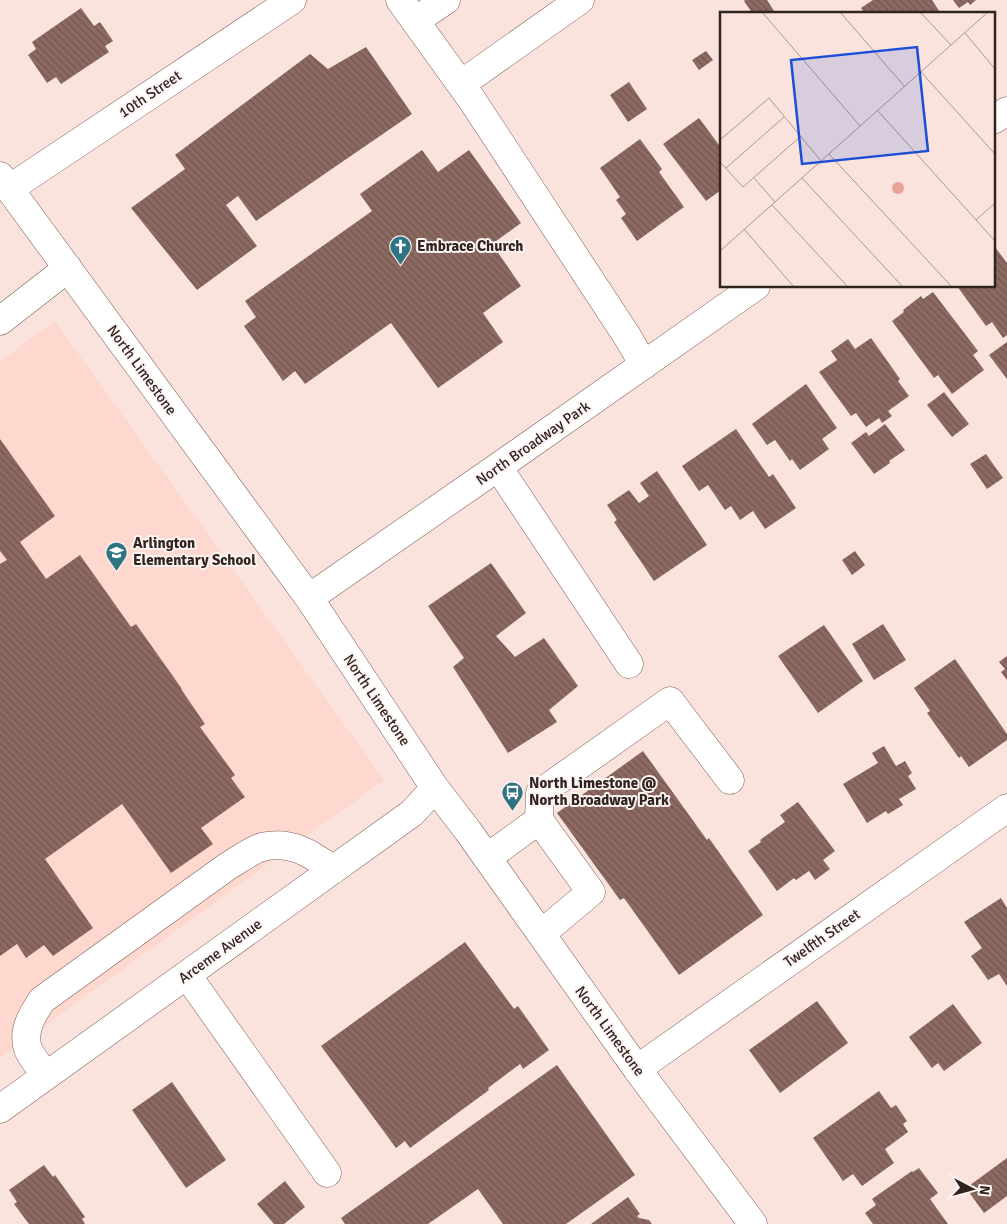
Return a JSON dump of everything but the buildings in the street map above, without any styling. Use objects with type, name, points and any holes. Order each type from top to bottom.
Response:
[{"type":"street","name":"10th Street","points":[[4,183],[259,9],[292,0]]},
{"type":"street","points":[[446,0],[408,11],[486,122],[627,336],[644,365]]},
{"type":"street","points":[[460,84],[580,0]]},
{"type":"street","points":[[994,119],[1007,111]]},
{"type":"street","name":"North Limestone","points":[[4,183],[308,598],[435,788],[468,831],[637,1069],[754,1224]]},
{"type":"street","points":[[0,321],[68,268]]},
{"type":"street","name":"North Broadway Park","points":[[308,598],[753,288]]},
{"type":"street","points":[[498,467],[629,664]]},
{"type":"street","points":[[541,934],[591,892],[539,820],[540,793],[670,701],[730,780]]},
{"type":"street","name":"Arceme Avenue","points":[[0,1109],[412,813],[435,788]]},
{"type":"street","name":"Twelfth Street","points":[[637,1069],[1007,808]]},
{"type":"street","points":[[487,858],[539,820]]},
{"type":"street","points":[[46,1076],[28,1050],[26,1034],[32,1016],[42,1000],[220,872],[260,847],[277,845],[292,847],[312,855],[333,870]]},
{"type":"street","points":[[187,975],[327,1173]]},
{"type":"shaded area","name":"Arlington Elementary School","points":[[55,321],[384,780],[0,1058],[0,361]]},
{"type":"place","name":"Embrace Church","points":[[401,265]]},
{"type":"place","name":"Arlington Elementary School","points":[[117,571]]},
{"type":"place","name":"North Limestone @ North Broadway Park","points":[[513,811]]}]
